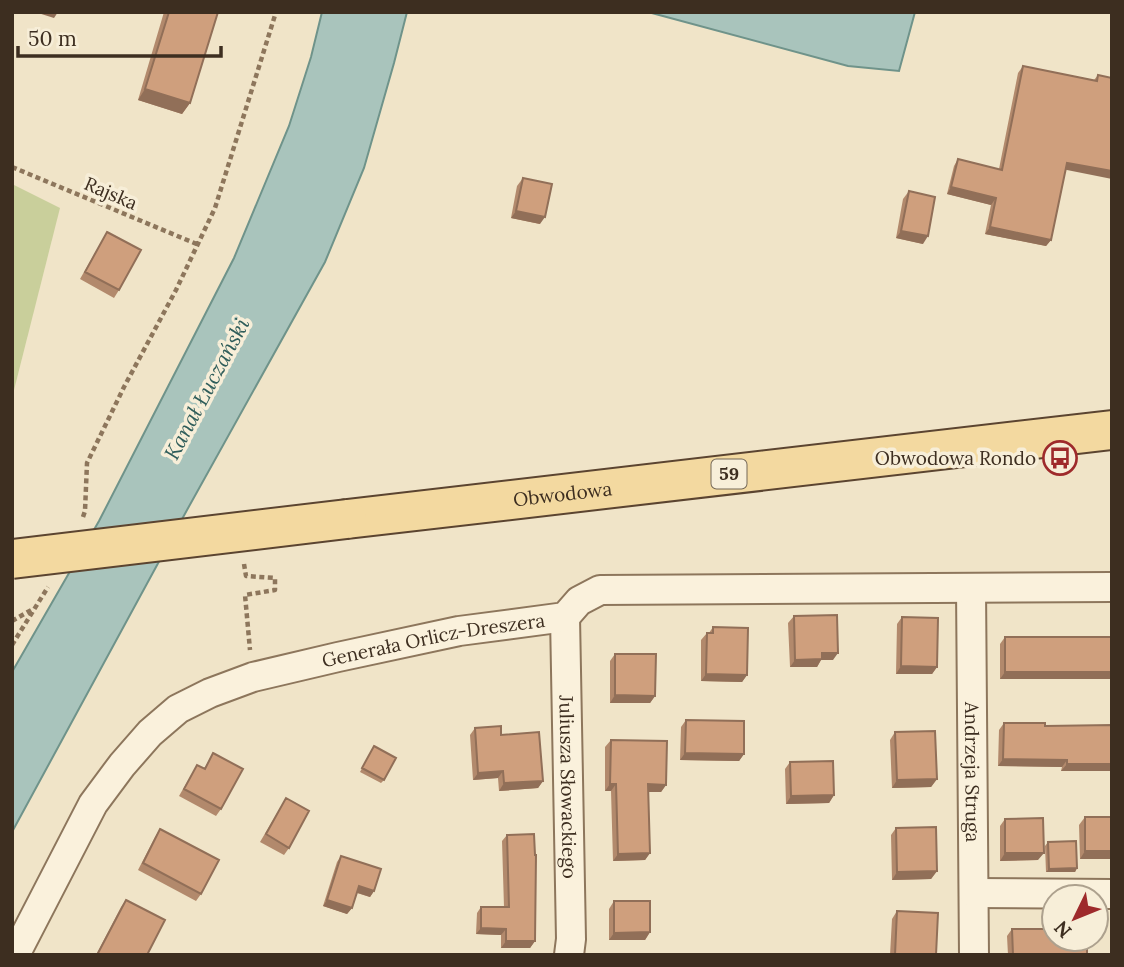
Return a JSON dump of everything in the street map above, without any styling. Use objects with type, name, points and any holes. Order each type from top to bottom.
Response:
[{"type":"main road","name":"Obwodowa","points":[[12,559],[1112,430]]},
{"type":"street","name":"Generała Orlicz-Dreszera","points":[[15,955],[93,804],[122,765],[150,733],[178,709],[210,693],[253,677],[459,631],[565,617],[579,601],[600,590],[1112,587]]},
{"type":"street","name":"Andrzeja Struga","points":[[971,588],[974,955]]},
{"type":"street","name":"Juliusza Słowackiego","points":[[565,617],[571,925],[569,955]]},
{"type":"street","points":[[974,892],[1112,894]]},
{"type":"path","points":[[118,398],[176,290],[215,208],[276,12]]},
{"type":"path","name":"Rajska","points":[[12,167],[198,245]]},
{"type":"path","points":[[243,552],[246,576],[275,578],[275,590],[245,595],[253,677]]},
{"type":"path","points":[[12,621],[34,608]]},
{"type":"green space","points":[[12,184],[60,208],[12,398]]},
{"type":"water","name":"Kanał Łuczański","points":[[322,12],[407,12],[364,168],[325,262],[12,832],[12,672],[99,521],[234,258],[289,126]]},
{"type":"water","points":[[648,12],[915,12],[899,71],[848,66]]},
{"type":"building","points":[[169,12],[218,12],[190,103],[145,89]]},
{"type":"building","points":[[1023,66],[1097,81],[1098,75],[1112,78],[1112,171],[1067,163],[1051,240],[990,227],[996,198],[951,187],[958,159],[1002,170]]},
{"type":"building","points":[[523,178],[552,184],[545,217],[516,211]]},
{"type":"building","points":[[909,191],[935,197],[928,236],[901,231]]},
{"type":"building","points":[[107,232],[141,250],[119,290],[85,272]]},
{"type":"building","points":[[837,615],[838,653],[822,653],[822,659],[795,660],[794,616]]},
{"type":"building","points":[[902,617],[938,618],[937,667],[901,666]]},
{"type":"building","points":[[713,627],[748,628],[747,675],[706,674],[707,633],[713,633]]},
{"type":"building","points":[[1005,637],[1112,637],[1112,672],[1005,672]]},
{"type":"building","points":[[615,654],[656,654],[655,696],[615,695]]},
{"type":"building","points":[[686,720],[744,721],[744,754],[685,753]]},
{"type":"building","points":[[1004,723],[1045,723],[1045,726],[1112,725],[1112,764],[1003,759]]},
{"type":"building","points":[[501,726],[501,735],[539,732],[543,781],[504,783],[503,771],[478,773],[475,728]]},
{"type":"building","points":[[935,731],[937,779],[897,780],[895,732]]},
{"type":"building","points":[[611,740],[667,741],[666,785],[648,784],[650,853],[618,854],[616,784],[610,784]]},
{"type":"building","points":[[374,746],[396,758],[384,780],[362,768]]},
{"type":"building","points":[[213,753],[243,769],[221,809],[184,789],[197,765],[205,769]]},
{"type":"building","points":[[833,761],[834,795],[791,796],[790,762]]},
{"type":"building","points":[[286,798],[309,811],[289,848],[266,834]]},
{"type":"building","points":[[1085,817],[1112,817],[1112,851],[1085,851]]},
{"type":"building","points":[[1043,818],[1044,853],[1005,853],[1005,819]]},
{"type":"building","points":[[936,827],[937,871],[897,872],[896,828]]},
{"type":"building","points":[[160,829],[219,860],[201,894],[143,863]]},
{"type":"building","points":[[534,834],[535,941],[506,941],[506,929],[481,928],[481,907],[509,907],[507,835]]},
{"type":"building","points":[[1076,841],[1077,868],[1049,869],[1048,842]]},
{"type":"building","points":[[341,856],[381,869],[374,891],[359,886],[352,908],[327,900]]},
{"type":"building","points":[[126,900],[165,920],[147,955],[97,955]]},
{"type":"building","points":[[614,901],[650,901],[650,932],[614,933]]},
{"type":"building","points":[[897,911],[938,913],[936,955],[895,955]]},
{"type":"building","points":[[1012,929],[1040,929],[1040,953],[1087,953],[1087,955],[1013,955]]},
{"type":"place","name":"Obwodowa Rondo","points":[[1060,458]]}]
